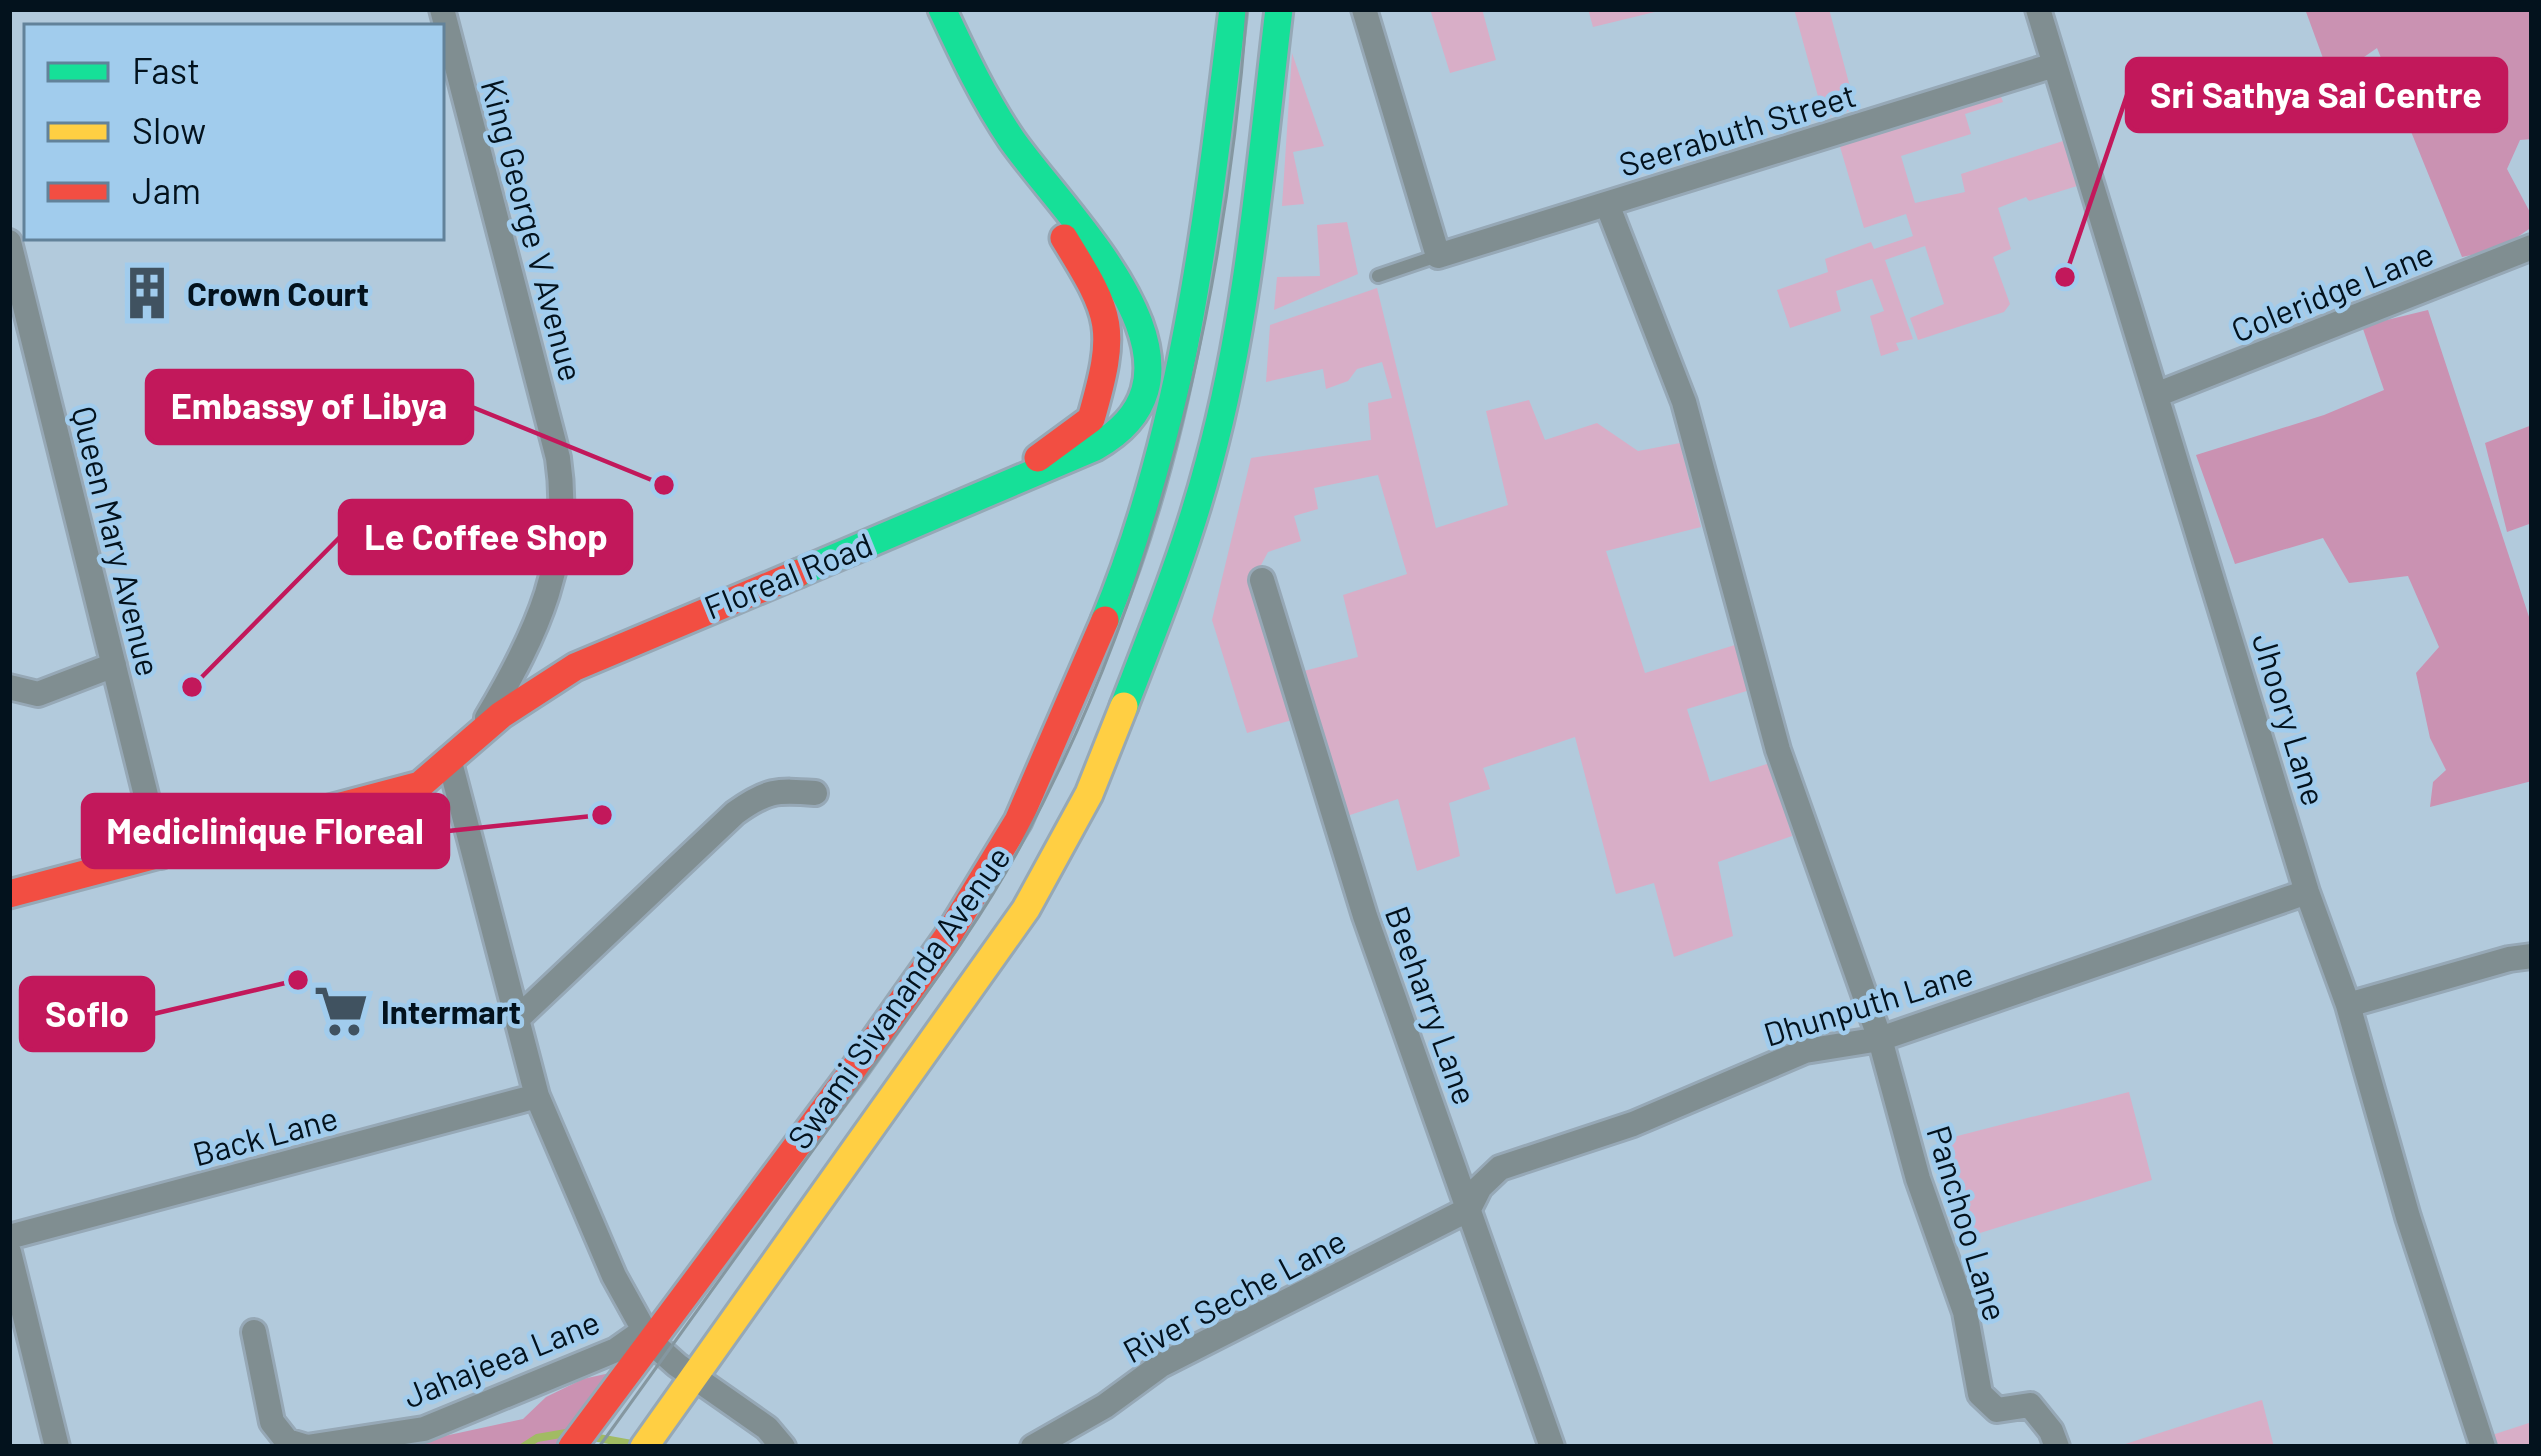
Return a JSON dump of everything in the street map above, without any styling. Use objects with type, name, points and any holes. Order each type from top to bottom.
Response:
[{"type":"street","name":"King George V Avenue","points":[[442,9],[558,458],[564,499],[557,565],[545,602],[512,677],[476,736]]},
{"type":"street","name":"Floreal Road","points":[[9,893],[392,795],[451,766],[476,736],[523,698],[575,667],[1107,441],[1137,414],[1147,392],[1148,346],[1136,310],[1113,271],[1011,139],[942,9]]},
{"type":"street","name":"Swami Sivananda Avenue","points":[[572,1447],[647,1336],[852,1072],[948,936],[1018,821],[1055,742],[1129,561],[1166,435],[1209,197],[1233,9]]},
{"type":"street","points":[[644,1447],[963,1002],[1026,909],[1089,794],[1168,595],[1210,460],[1248,266],[1279,9]]},
{"type":"street","points":[[1364,9],[1438,256]]},
{"type":"street","name":"Jhoory Lane","points":[[2038,9],[2483,1447]]},
{"type":"street","name":"Seerabuth Street","points":[[1438,256],[2054,65]]},
{"type":"street","points":[[964,502],[1060,445],[1091,418],[1109,334],[1100,296],[1011,139]]},
{"type":"street","points":[[1607,203],[1684,402],[1778,750],[1880,1039]]},
{"type":"street","name":"Queen Mary Avenue","points":[[9,242],[161,856]]},
{"type":"street","name":"Coleridge Lane","points":[[2156,395],[2532,247]]},
{"type":"street","name":"Beeharry Lane","points":[[1262,580],[1365,916],[1552,1447]]},
{"type":"street","points":[[9,706],[114,665]]},
{"type":"street","points":[[9,687],[38,694]]},
{"type":"street","points":[[451,766],[537,1096],[614,1276],[647,1336],[686,1388],[767,1428],[783,1447]]},
{"type":"street","points":[[517,1019],[735,813],[776,790],[815,793]]},
{"type":"street","name":"Dhunputh Lane","points":[[1469,1209],[1480,1187],[1500,1168],[1633,1124],[1805,1051],[1880,1039],[2308,892]]},
{"type":"street","points":[[2348,1005],[2510,958],[2532,956]]},
{"type":"street","name":"Panchoo Lane","points":[[1880,1039],[1918,1179],[1965,1312],[1980,1394],[1996,1410],[2030,1406],[2051,1431],[2057,1447]]},
{"type":"street","name":"Back Lane","points":[[9,1238],[537,1096]]},
{"type":"street","name":"River Seche Lane","points":[[1034,1447],[1105,1406],[1161,1365],[1469,1209]]},
{"type":"street","points":[[9,1252],[57,1447]]},
{"type":"street","name":"Jahajeea Lane","points":[[254,1332],[272,1422],[287,1441],[307,1447],[424,1429],[647,1336]]},
{"type":"lane","points":[[1378,276],[1438,256]]},
{"type":"shaded area","points":[[1430,9],[1482,9],[1496,60],[1450,73]]},
{"type":"shaded area","points":[[1588,9],[1667,9],[1593,27]]},
{"type":"shaded area","points":[[1794,9],[1829,9],[1856,109],[1824,118]]},
{"type":"shaded area","points":[[2305,9],[2532,9],[2532,139],[2520,140],[2507,169],[2532,216],[2532,227],[2500,249],[2462,257],[2377,48],[2331,80]]},
{"type":"shaded area","points":[[1292,53],[1324,146],[1293,152],[1304,204],[1282,206]]},
{"type":"shaded area","points":[[1998,89],[2003,102],[1965,114],[1971,134],[1901,156],[1915,203],[1965,192],[1961,174],[2063,141],[2077,186],[1998,208],[2011,249],[1993,257],[2010,304],[2004,312],[1918,340],[1910,318],[1944,304],[1925,246],[1885,260],[1913,339],[1896,343],[1899,350],[1881,356],[1870,316],[1884,311],[1872,279],[1836,291],[1841,311],[1790,328],[1777,290],[1828,272],[1825,259],[1871,242],[1874,249],[1913,236],[1906,214],[1864,228],[1838,140]]},
{"type":"shaded area","points":[[1347,222],[1358,274],[1274,310],[1277,277],[1320,276],[1317,225]]},
{"type":"shaded area","points":[[1377,288],[1436,528],[1508,505],[1486,411],[1529,400],[1545,440],[1597,423],[1638,451],[1680,443],[1701,527],[1606,551],[1645,673],[1738,644],[1750,690],[1687,709],[1710,782],[1770,763],[1792,836],[1718,862],[1733,936],[1674,957],[1654,883],[1616,894],[1575,737],[1483,768],[1490,789],[1449,803],[1460,856],[1417,871],[1398,799],[1344,817],[1300,672],[1358,657],[1343,595],[1407,574],[1378,475],[1314,488],[1318,509],[1294,516],[1301,541],[1268,552],[1253,580],[1292,720],[1247,733],[1212,620],[1251,458],[1371,440],[1368,403],[1392,398],[1382,362],[1357,369],[1348,381],[1326,389],[1323,369],[1266,382],[1270,325]]},
{"type":"shaded area","points":[[2428,310],[2532,626],[2532,781],[2430,807],[2433,782],[2446,770],[2430,738],[2416,673],[2439,647],[2408,576],[2349,583],[2323,538],[2235,564],[2196,455],[2324,415],[2384,390],[2362,326]]},
{"type":"shaded area","points":[[2532,425],[2532,523],[2507,532],[2485,443]]},
{"type":"shaded area","points":[[2129,1092],[2152,1180],[1967,1237],[1938,1141]]},
{"type":"shaded area","points":[[610,1373],[557,1447],[394,1447],[523,1419],[546,1397],[583,1379]]},
{"type":"shaded area","points":[[2262,1400],[2274,1447],[2116,1447]]},
{"type":"shaded area","points":[[2532,1422],[2532,1447],[2496,1447],[2492,1435]]},
{"type":"waterway","points":[[523,1447],[537,1438],[566,1433]]},
{"type":"waterway","points":[[593,1437],[637,1445]]},
{"type":"tram line","points":[[599,1447],[965,938],[1021,845],[1070,747],[1112,647],[1178,439],[1222,226],[1247,9]]},
{"type":"traffic: fast","points":[[799,573],[1095,447],[1133,415],[1147,377],[1143,336],[1125,294],[1098,251],[1012,140],[942,9]]},
{"type":"traffic: fast","points":[[1105,620],[1132,547],[1174,397],[1214,164],[1233,9]]},
{"type":"traffic: fast","points":[[1124,706],[1191,525],[1223,407],[1252,238],[1279,9]]},
{"type":"traffic: slow","points":[[644,1447],[1026,909],[1089,794],[1124,706]]},
{"type":"traffic: jam","points":[[1038,458],[1091,419],[1105,363],[1106,324],[1101,306],[1064,238]]},
{"type":"traffic: jam","points":[[9,894],[420,785],[501,715],[575,667],[799,573]]},
{"type":"traffic: jam","points":[[572,1447],[948,936],[1018,821],[1105,620]]},
{"type":"place","name":"Sri Sathya Sai Centre","points":[[2065,277]]},
{"type":"place","name":"Crown Court","points":[[147,293]]},
{"type":"place","name":"Embassy of Libya","points":[[664,485]]},
{"type":"place","name":"Le Coffee Shop","points":[[192,687]]},
{"type":"place","name":"Mediclinique Floreal","points":[[602,815]]},
{"type":"place","name":"Soflo","points":[[298,980]]},
{"type":"place","name":"Intermart","points":[[341,1011]]}]
